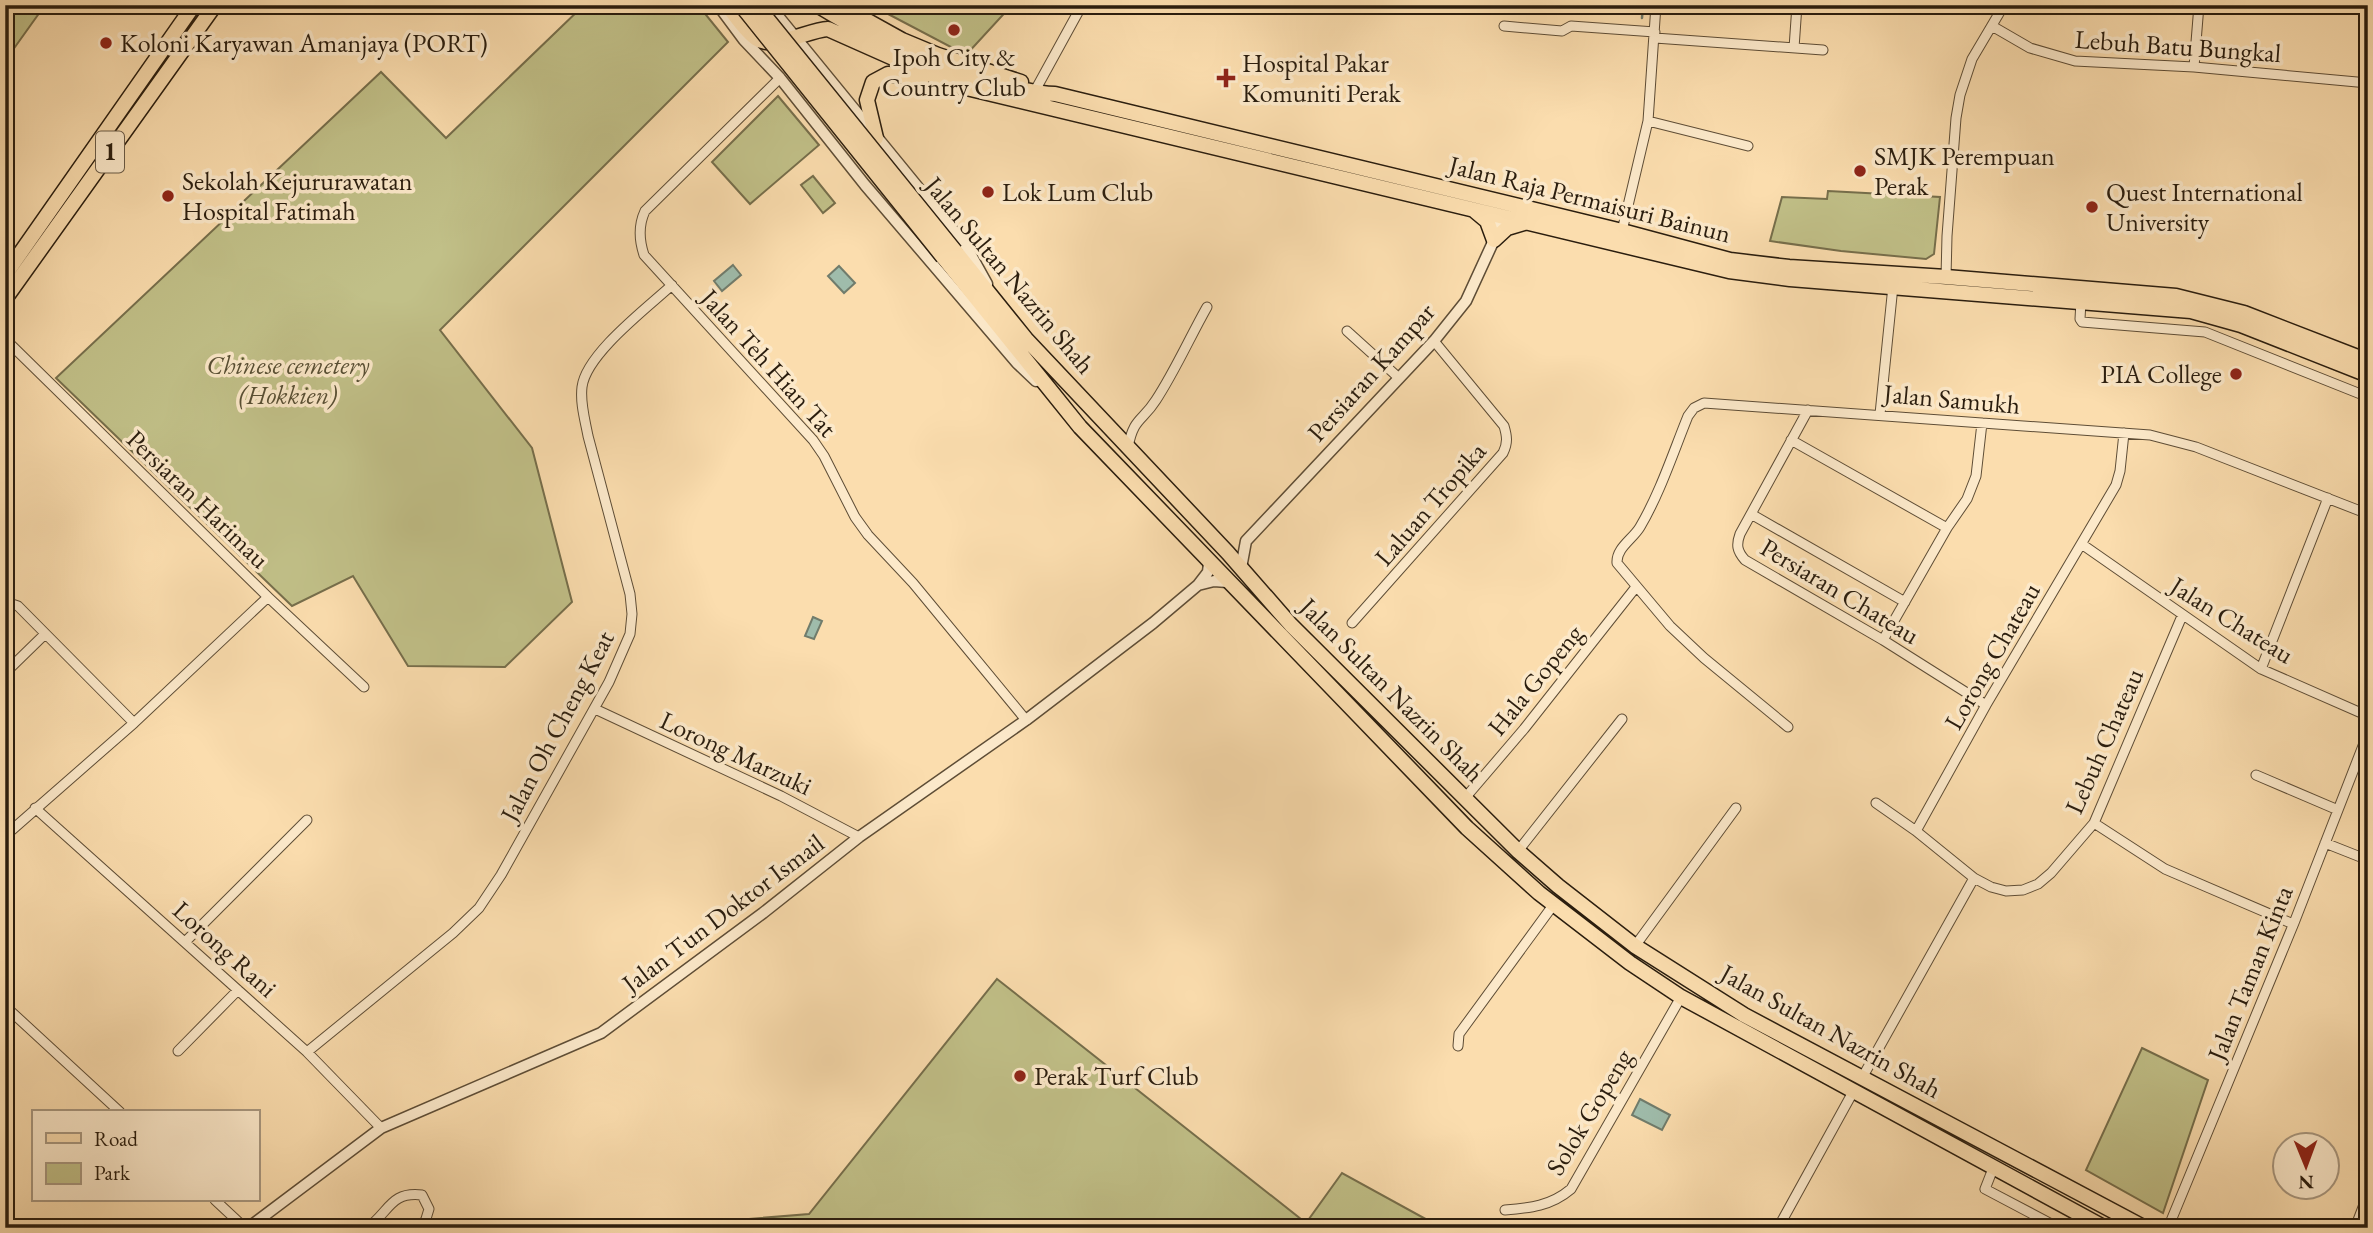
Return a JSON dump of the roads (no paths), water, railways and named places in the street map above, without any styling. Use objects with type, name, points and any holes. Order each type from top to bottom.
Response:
[{"type":"main road","name":"1","points":[[5,275],[194,5]]},
{"type":"main road","name":"1","points":[[5,299],[215,5]]},
{"type":"main road","name":"Jalan Raja Permaisuri Bainun","points":[[727,5],[755,38],[761,41],[769,43],[828,29],[954,85],[1472,209],[1622,232],[1730,260],[1789,267],[2132,291],[2197,300],[2244,313],[2368,361]]},
{"type":"main road","name":"Jalan Sultan Nazrin Shah","points":[[741,5],[949,254],[996,299],[1026,339],[1218,542],[1291,625],[1518,851],[1558,886],[1635,946],[1744,1015],[2145,1228]]},
{"type":"main road","name":"Jalan Sultan Nazrin Shah","points":[[756,5],[949,254],[1058,402],[1227,582],[1467,828],[1554,904],[1681,997],[2105,1228]]},
{"type":"main road","name":"Jalan Raja Permaisuri Bainun","points":[[817,5],[900,51],[935,66],[992,83],[1055,94],[1483,198],[1528,216],[1729,271],[1790,279],[2191,311],[2223,319],[2368,375]]},
{"type":"main road","points":[[839,5],[902,40],[938,55],[1055,94]]},
{"type":"main road","points":[[876,138],[867,100],[869,90],[876,79],[895,74],[954,85]]},
{"type":"main road","points":[[1483,198],[1498,209],[1500,215]]},
{"type":"main road","points":[[1472,209],[1486,221],[1494,240],[1507,228],[1528,216]]},
{"type":"main road","points":[[1946,277],[1953,287],[1988,294]]},
{"type":"street","points":[[718,5],[872,194],[1017,363],[1058,402]]},
{"type":"street","points":[[769,5],[967,246],[996,299]]},
{"type":"street","points":[[1037,87],[1082,5]]},
{"type":"street","points":[[1622,232],[1648,121],[1656,5]]},
{"type":"street","points":[[1794,48],[1797,5]]},
{"type":"street","points":[[1946,277],[1956,118],[1960,95],[1972,59],[2004,5]]},
{"type":"street","points":[[2194,67],[2199,5]]},
{"type":"street","points":[[1504,26],[1562,31],[1571,26],[1823,50]]},
{"type":"street","name":"Lebuh Batu Bungkal","points":[[1992,26],[2030,48],[2075,61],[2194,67],[2368,83]]},
{"type":"street","name":"Jalan Teh Hian Tat","points":[[780,78],[643,216],[639,235],[644,255],[813,440],[855,517],[868,535],[913,583],[1026,720]]},
{"type":"street","points":[[1648,121],[1748,146]]},
{"type":"street","name":"Persiaran Kampar","points":[[1246,541],[1434,341],[1466,301],[1494,240],[1500,215]]},
{"type":"street","name":"Jalan Oh Cheng Keat","points":[[307,1052],[453,933],[478,908],[507,864],[595,709],[625,648],[632,614],[630,594],[588,436],[582,385],[589,368],[602,350],[672,285]]},
{"type":"street","points":[[1880,414],[1893,286]]},
{"type":"street","points":[[2081,301],[2082,322],[2205,332],[2368,397]]},
{"type":"street","points":[[1128,447],[1131,431],[1155,402],[1207,307]]},
{"type":"street","points":[[2163,328],[2165,308]]},
{"type":"street","points":[[1347,331],[1399,378]]},
{"type":"street","name":"Persiaran Harimau","points":[[5,340],[364,687]]},
{"type":"street","name":"Laluan Tropika","points":[[1352,623],[1503,453],[1507,445],[1504,426],[1434,341]]},
{"type":"street","name":"Jalan Samukh","points":[[1636,587],[1617,562],[1618,552],[1636,534],[1647,514],[1688,416],[1694,408],[1704,403],[1880,414],[2174,439],[2368,514]]},
{"type":"street","name":"Persiaran Chateau","points":[[1808,410],[1736,543],[1738,553],[1745,560],[1884,640],[1986,705]]},
{"type":"street","points":[[1884,640],[1947,528],[1967,499],[1976,477],[1982,423]]},
{"type":"street","name":"Lorong Chateau","points":[[1916,831],[1986,705],[2083,545],[2116,485],[2124,433]]},
{"type":"street","points":[[1791,440],[1947,528]]},
{"type":"street","points":[[2261,670],[2328,498]]},
{"type":"street","points":[[1751,513],[1905,602]]},
{"type":"street","points":[[1218,542],[1232,545],[1246,541],[1241,568]]},
{"type":"street","name":"Jalan Chateau","points":[[2083,545],[2261,670],[2368,716]]},
{"type":"street","name":"Jalan Tun Doktor Ismail","points":[[252,1226],[381,1128],[601,1033],[763,914],[859,837],[1026,720],[1198,585],[1208,572],[1209,563]]},
{"type":"street","points":[[1198,585],[1214,581],[1227,582]]},
{"type":"street","points":[[1636,587],[1670,626],[1704,658],[1788,727]]},
{"type":"street","name":"Hala Gopeng","points":[[1465,799],[1636,587]]},
{"type":"street","points":[[5,836],[134,723],[268,597]]},
{"type":"street","points":[[5,605],[9,603],[18,606],[134,723]]},
{"type":"street","name":"Lebuh Chateau","points":[[1974,878],[2006,891],[2023,890],[2038,884],[2052,873],[2094,823],[2182,616]]},
{"type":"street","points":[[5,673],[46,634]]},
{"type":"street","name":"Lorong Marzuki","points":[[595,709],[781,796],[859,837]]},
{"type":"street","points":[[1518,851],[1622,719]]},
{"type":"street","name":"Jalan Taman Kinta","points":[[2168,1228],[2368,733]]},
{"type":"street","points":[[2256,775],[2338,810]]},
{"type":"street","points":[[1862,1078],[1974,878],[1916,831],[1875,803]]},
{"type":"street","name":"Lorong Rani","points":[[35,807],[307,1052],[381,1128]]},
{"type":"street","points":[[1635,946],[1736,808]]},
{"type":"street","points":[[186,941],[307,820]]},
{"type":"street","points":[[2094,823],[2165,869],[2293,924]]},
{"type":"street","points":[[2325,843],[2368,860]]},
{"type":"street","points":[[1458,1046],[1459,1034],[1554,904]]},
{"type":"street","points":[[178,1051],[238,990]]},
{"type":"street","name":"Solok Gopeng","points":[[1505,1210],[1537,1207],[1560,1198],[1571,1189],[1681,997]]},
{"type":"street","points":[[5,1006],[118,1110]]},
{"type":"street","points":[[1779,1228],[1853,1093]]},
{"type":"street","points":[[1994,1166],[1985,1189],[2059,1228]]},
{"type":"street","points":[[410,1193],[422,1195],[429,1209],[425,1222],[414,1226],[370,1225],[397,1197],[410,1193]]},
{"type":"street","points":[[2355,1228],[2368,1195]]},
{"type":"street","points":[[218,1202],[252,1226]]},
{"type":"waterway","points":[[1642,18],[1643,5]]},
{"type":"place","name":"Ipoh City & Country Club","points":[[954,30]]},
{"type":"place","name":"Koloni Karyawan Amanjaya (PORT)","points":[[106,43]]},
{"type":"place","name":"Hospital Pakar Komuniti Perak","points":[[1226,78]]},
{"type":"place","name":"SMJK Perempuan Perak","points":[[1860,171]]},
{"type":"place","name":"Lok Lum Club","points":[[988,192]]},
{"type":"place","name":"Sekolah Kejururawatan Hospital Fatimah","points":[[168,196]]},
{"type":"place","name":"Quest International University","points":[[2092,207]]},
{"type":"place","name":"PIA College","points":[[2236,374]]},
{"type":"place","name":"Perak Turf Club","points":[[1020,1076]]},
{"type":"park label","name":"Chinese cemetery (Hokkien)","points":[[288,380]]}]
